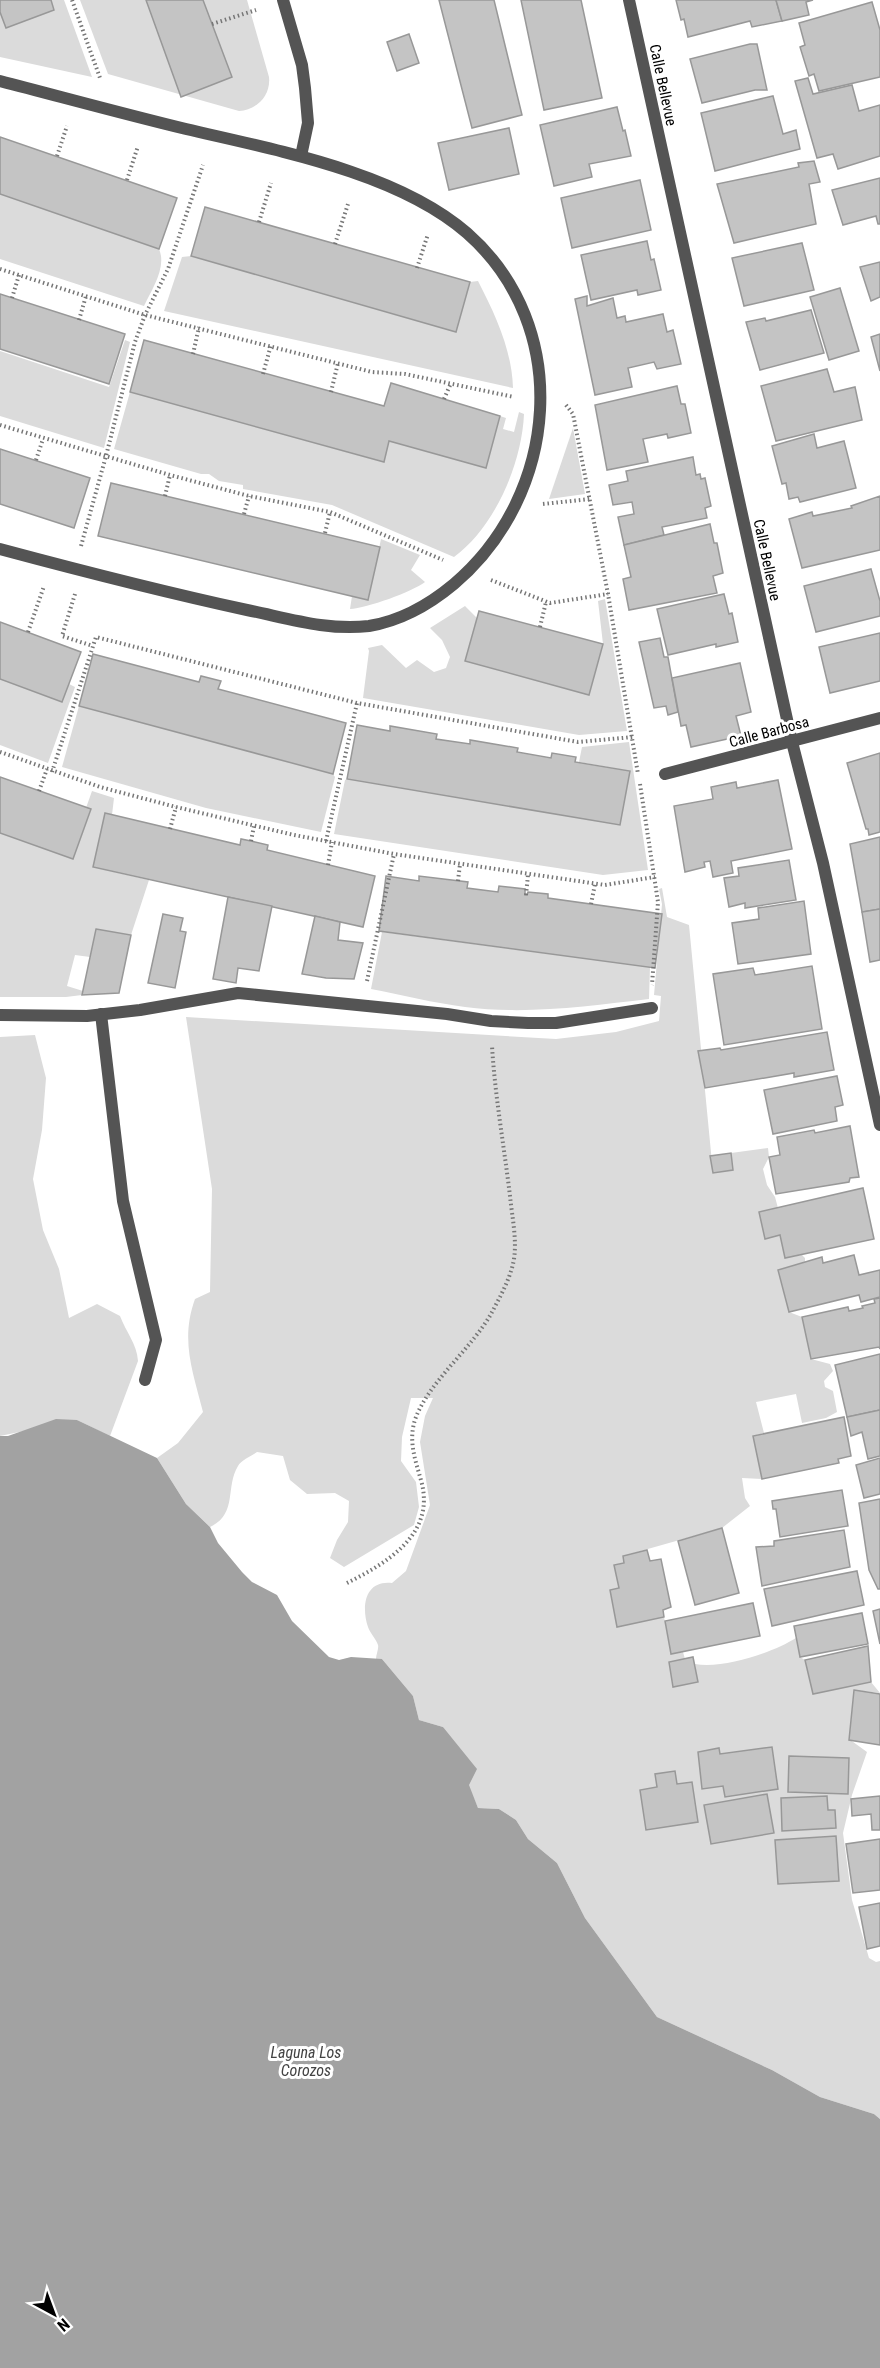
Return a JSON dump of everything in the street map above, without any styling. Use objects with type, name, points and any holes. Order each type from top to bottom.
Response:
[{"type":"street","points":[[283,0],[302,65],[308,123],[301,156]]},
{"type":"street","name":"Calle Bellevue","points":[[629,0],[792,742],[823,863],[880,1125]]},
{"type":"street","points":[[0,81],[130,116],[301,156],[364,176],[438,212],[466,233],[510,281],[528,318],[540,364],[542,405],[528,477],[512,512],[495,540],[469,571],[442,594],[416,610],[393,620],[369,626],[328,627],[74,569],[0,549]]},
{"type":"street","name":"Calle Barbosa","points":[[665,774],[880,718]]},
{"type":"street","points":[[0,1015],[101,1014],[238,993],[491,1021],[556,1023],[652,1008]]},
{"type":"street","points":[[101,1014],[123,1201],[156,1340],[145,1380]]},
{"type":"path","points":[[72,0],[100,78]]},
{"type":"path","points":[[212,24],[256,10]]},
{"type":"path","points":[[57,156],[68,126]]},
{"type":"path","points":[[127,180],[138,146]]},
{"type":"path","points":[[74,569],[106,456],[126,371],[145,315],[168,269],[203,165]]},
{"type":"path","points":[[259,222],[271,183]]},
{"type":"path","points":[[335,244],[348,204]]},
{"type":"path","points":[[417,268],[428,234]]},
{"type":"path","points":[[0,268],[145,315],[372,372],[405,374],[521,399]]},
{"type":"path","points":[[12,298],[19,275]]},
{"type":"path","points":[[79,320],[87,297]]},
{"type":"path","points":[[193,354],[199,327]]},
{"type":"path","points":[[263,374],[271,345]]},
{"type":"path","points":[[331,392],[338,363]]},
{"type":"path","points":[[444,399],[451,383]]},
{"type":"path","points":[[566,405],[573,414],[608,594],[655,877],[658,902],[652,1008]]},
{"type":"path","points":[[0,425],[249,496],[330,512],[546,602],[572,601],[608,594]]},
{"type":"path","points":[[36,460],[43,439]]},
{"type":"path","points":[[165,496],[170,475]]},
{"type":"path","points":[[244,514],[249,496]]},
{"type":"path","points":[[540,505],[590,499]]},
{"type":"path","points":[[325,534],[330,512]]},
{"type":"path","points":[[28,632],[44,585]]},
{"type":"path","points":[[76,593],[62,636],[93,646]]},
{"type":"path","points":[[540,627],[546,602]]},
{"type":"path","points":[[39,790],[49,770],[96,637],[357,704],[579,742],[633,736]]},
{"type":"path","points":[[326,841],[357,704]]},
{"type":"path","points":[[0,752],[49,770],[176,807],[254,826],[393,854],[605,885],[655,877]]},
{"type":"path","points":[[170,829],[176,807]]},
{"type":"path","points":[[251,841],[254,826]]},
{"type":"path","points":[[328,865],[332,842]]},
{"type":"path","points":[[363,1006],[393,854]]},
{"type":"path","points":[[458,881],[460,864]]},
{"type":"path","points":[[526,895],[528,875]]},
{"type":"path","points":[[591,904],[595,884]]},
{"type":"path","points":[[347,1583],[393,1556],[414,1533],[420,1522],[425,1505],[411,1437],[416,1417],[426,1397],[486,1321],[503,1289],[513,1263],[514,1233],[494,1086],[492,1036]]},
{"type":"shaded area","points":[[51,0],[64,0],[92,77],[0,57],[0,12],[6,28],[54,10]]},
{"type":"shaded area","points":[[80,0],[247,0],[269,77],[268,90],[257,105],[239,111],[108,74]]},
{"type":"shaded area","points":[[0,194],[159,249],[160,270],[144,306],[0,259]]},
{"type":"shaded area","points":[[191,256],[456,332],[470,282],[478,281],[506,346],[513,388],[164,311],[182,257]]},
{"type":"shaded area","points":[[125,340],[130,342],[104,448],[0,416],[0,351],[109,387]]},
{"type":"shaded area","points":[[130,392],[383,462],[389,441],[486,468],[500,416],[506,418],[503,429],[514,432],[519,412],[524,414],[518,453],[504,493],[482,529],[454,557],[332,505],[243,489],[243,485],[219,481],[209,474],[201,474],[114,449]]},
{"type":"shaded area","points":[[573,428],[585,494],[549,499]]},
{"type":"shaded area","points":[[381,539],[420,555],[411,570],[425,582],[389,599],[350,609],[352,596],[368,600]]},
{"type":"shaded area","points":[[605,599],[627,731],[579,735],[363,698],[368,648],[382,645],[406,668],[417,660],[434,672],[446,668],[450,657],[442,640],[430,628],[465,606],[477,618],[466,661],[589,695],[603,644],[598,601]]},
{"type":"shaded area","points":[[0,679],[62,702],[69,684],[75,687],[48,763],[0,745]]},
{"type":"shaded area","points":[[79,706],[333,774],[335,777],[321,832],[206,808],[62,767]]},
{"type":"shaded area","points":[[629,742],[648,870],[603,875],[334,834],[347,779],[620,825],[630,771],[579,762],[582,747]]},
{"type":"shaded area","points":[[92,791],[114,798],[112,815],[93,867],[149,880],[131,935],[96,929],[90,957],[75,955],[67,986],[83,991],[82,995],[0,997],[0,833],[73,859],[91,810],[86,808]]},
{"type":"shaded area","points":[[662,888],[667,917],[689,925],[713,1173],[733,1170],[731,1153],[768,1148],[769,1157],[763,1169],[767,1185],[775,1197],[778,1208],[759,1212],[765,1238],[780,1235],[785,1258],[802,1255],[805,1258],[805,1262],[778,1270],[789,1312],[802,1317],[811,1359],[830,1364],[833,1371],[824,1381],[825,1387],[833,1391],[837,1412],[826,1418],[802,1423],[796,1394],[756,1402],[764,1433],[753,1436],[762,1479],[742,1478],[745,1498],[750,1506],[722,1528],[623,1556],[624,1563],[614,1565],[619,1588],[610,1591],[617,1627],[664,1617],[671,1654],[683,1652],[685,1659],[669,1662],[673,1687],[698,1682],[695,1664],[733,1662],[774,1649],[796,1638],[800,1657],[805,1660],[813,1694],[871,1682],[880,1693],[854,1690],[849,1739],[867,1752],[852,1795],[843,1833],[852,1900],[869,1958],[876,1962],[880,1961],[880,2119],[874,2114],[820,2097],[772,2070],[657,2017],[585,1918],[557,1863],[528,1839],[516,1820],[499,1809],[478,1808],[443,1727],[419,1720],[413,1696],[382,1659],[376,1659],[378,1645],[368,1627],[365,1603],[367,1596],[376,1586],[392,1583],[406,1571],[430,1505],[420,1442],[425,1416],[433,1398],[411,1398],[402,1437],[401,1461],[416,1482],[419,1507],[414,1525],[344,1567],[330,1558],[348,1522],[349,1501],[335,1493],[307,1494],[290,1480],[283,1456],[257,1452],[241,1462],[234,1474],[228,1508],[219,1522],[210,1527],[186,1504],[157,1458],[178,1443],[203,1412],[188,1342],[195,1299],[210,1292],[212,1189],[186,1017],[556,1039],[616,1032],[659,1021],[661,996],[654,995],[662,904],[659,889]]},
{"type":"shaded area","points":[[382,932],[650,967],[649,999],[557,1009],[511,1010],[453,1005],[371,989]]},
{"type":"shaded area","points":[[35,1035],[46,1078],[42,1130],[33,1179],[43,1230],[59,1269],[69,1318],[97,1304],[120,1316],[137,1355],[138,1361],[110,1436],[77,1420],[0,1436],[0,1037]]},
{"type":"water","name":"Laguna Los Corozos","points":[[56,1419],[77,1420],[157,1458],[186,1504],[210,1527],[218,1543],[242,1572],[252,1582],[277,1595],[292,1621],[329,1657],[339,1660],[351,1657],[382,1659],[413,1696],[419,1720],[443,1727],[477,1769],[469,1785],[478,1808],[499,1809],[516,1820],[528,1839],[557,1863],[585,1918],[657,2017],[772,2070],[820,2097],[874,2114],[880,2119],[880,2368],[0,2368],[0,1436],[8,1436]]},
{"type":"building","points":[[0,0],[51,0],[54,10],[6,28],[0,12]]},
{"type":"building","points":[[146,0],[203,0],[232,77],[181,97]]},
{"type":"building","points":[[439,0],[494,0],[522,115],[472,128]]},
{"type":"building","points":[[521,0],[581,0],[602,98],[544,110]]},
{"type":"building","points":[[676,0],[776,0],[782,21],[752,27],[750,21],[688,37]]},
{"type":"building","points":[[776,0],[813,0],[806,2],[809,15],[782,21]]},
{"type":"building","points":[[872,2],[880,30],[880,77],[819,91],[814,74],[809,76],[800,47],[805,45],[799,23]]},
{"type":"building","points":[[409,34],[419,63],[397,71],[387,42]]},
{"type":"building","points":[[757,44],[767,90],[755,90],[702,103],[690,59]]},
{"type":"building","points":[[808,78],[813,94],[852,85],[859,111],[880,105],[880,156],[838,169],[833,154],[817,158],[795,81]]},
{"type":"building","points":[[773,96],[783,134],[796,130],[800,149],[715,171],[701,113]]},
{"type":"building","points":[[617,107],[631,156],[589,164],[592,177],[554,186],[540,125]]},
{"type":"building","points":[[509,128],[519,174],[449,190],[438,143]]},
{"type":"building","points":[[0,137],[177,198],[159,249],[0,194]]},
{"type":"building","points":[[814,161],[820,182],[809,184],[816,224],[734,243],[717,184],[799,167],[798,163]]},
{"type":"building","points":[[880,178],[880,224],[876,216],[843,225],[832,190]]},
{"type":"building","points":[[640,180],[651,230],[572,248],[561,198]]},
{"type":"building","points":[[205,207],[470,282],[456,332],[191,256]]},
{"type":"building","points":[[647,241],[661,290],[638,295],[637,290],[591,300],[581,255]]},
{"type":"building","points":[[802,243],[814,290],[744,306],[732,258]]},
{"type":"building","points":[[880,262],[880,297],[871,301],[860,267]]},
{"type":"building","points":[[840,288],[859,351],[829,360],[810,297]]},
{"type":"building","points":[[0,294],[125,334],[109,384],[0,349]]},
{"type":"building","points":[[587,296],[587,306],[613,298],[617,318],[625,316],[626,322],[663,314],[667,332],[673,330],[681,364],[657,369],[654,362],[628,368],[632,387],[595,395],[575,299]]},
{"type":"building","points":[[811,310],[824,353],[760,370],[746,322],[765,318],[766,321]]},
{"type":"building","points":[[880,334],[880,371],[871,337]]},
{"type":"building","points":[[144,340],[384,406],[391,383],[500,416],[486,468],[389,441],[384,462],[130,392]]},
{"type":"building","points":[[827,369],[834,392],[855,387],[862,420],[776,441],[761,386]]},
{"type":"building","points":[[677,386],[681,404],[685,404],[691,433],[668,438],[667,434],[643,439],[648,462],[607,470],[595,405]]},
{"type":"building","points":[[814,434],[817,448],[844,441],[856,488],[800,502],[798,497],[789,499],[786,483],[782,484],[772,446]]},
{"type":"building","points":[[0,449],[90,478],[74,528],[0,504]]},
{"type":"building","points":[[693,457],[696,475],[700,474],[701,479],[705,478],[711,506],[705,508],[707,518],[662,527],[664,535],[624,545],[618,517],[634,514],[632,502],[613,505],[609,485],[628,481],[626,471]]},
{"type":"building","points":[[111,483],[380,547],[368,600],[98,536]]},
{"type":"building","points":[[880,496],[880,550],[802,568],[789,519],[812,512],[813,516],[852,508],[851,506]]},
{"type":"building","points":[[710,524],[714,543],[717,543],[723,573],[713,576],[717,593],[629,610],[623,579],[631,577],[624,545]]},
{"type":"building","points":[[871,569],[880,601],[880,616],[816,632],[804,586]]},
{"type":"building","points":[[724,594],[729,614],[732,613],[738,642],[716,647],[716,644],[668,655],[657,609]]},
{"type":"building","points":[[479,611],[603,644],[589,695],[465,661]]},
{"type":"building","points":[[0,622],[81,652],[62,702],[0,679]]},
{"type":"building","points":[[880,633],[880,681],[830,693],[819,647]]},
{"type":"building","points":[[660,638],[664,657],[668,657],[678,712],[668,715],[666,706],[654,708],[639,642]]},
{"type":"building","points":[[93,654],[199,682],[201,676],[221,681],[218,689],[346,723],[333,774],[79,706]]},
{"type":"building","points":[[740,663],[751,712],[736,716],[741,736],[691,747],[686,725],[681,726],[672,678]]},
{"type":"building","points":[[357,725],[390,731],[390,726],[437,734],[436,739],[470,744],[470,740],[518,748],[517,752],[551,758],[552,753],[576,757],[575,762],[630,771],[620,825],[347,779]]},
{"type":"building","points":[[880,753],[880,832],[869,835],[847,763]]},
{"type":"building","points":[[0,777],[91,809],[73,859],[0,833]]},
{"type":"building","points":[[778,780],[792,849],[731,861],[733,873],[713,877],[710,861],[704,862],[705,867],[685,872],[674,806],[713,799],[711,787],[736,782],[737,788]]},
{"type":"building","points":[[105,813],[240,845],[241,839],[251,841],[268,845],[267,850],[375,876],[363,927],[93,867]]},
{"type":"building","points":[[880,837],[880,909],[862,912],[850,844]]},
{"type":"building","points":[[789,860],[796,900],[745,908],[745,903],[729,907],[724,878],[739,876],[738,868]]},
{"type":"building","points":[[386,876],[419,881],[419,876],[468,882],[467,888],[498,892],[499,886],[525,889],[525,895],[528,892],[548,894],[548,898],[662,914],[655,968],[379,931]]},
{"type":"building","points":[[228,897],[272,906],[259,971],[238,968],[236,983],[213,979]]},
{"type":"building","points":[[804,901],[811,954],[738,964],[732,923],[759,919],[758,908]]},
{"type":"building","points":[[880,909],[880,960],[870,962],[862,912]]},
{"type":"building","points":[[163,914],[183,918],[180,931],[186,932],[175,988],[148,983]]},
{"type":"building","points":[[315,916],[340,922],[338,940],[363,943],[354,979],[302,974]]},
{"type":"building","points":[[96,929],[131,935],[119,993],[82,995]]},
{"type":"building","points":[[812,966],[822,1029],[724,1045],[713,974],[753,968],[755,975]]},
{"type":"building","points":[[827,1032],[834,1070],[794,1077],[794,1073],[705,1088],[698,1051],[720,1048],[721,1050]]},
{"type":"building","points":[[837,1076],[843,1105],[835,1107],[837,1121],[773,1134],[764,1090]]},
{"type":"building","points":[[850,1126],[859,1177],[850,1178],[849,1182],[776,1194],[769,1157],[780,1155],[777,1137]]},
{"type":"building","points":[[731,1153],[733,1170],[713,1173],[710,1156]]},
{"type":"building","points":[[863,1188],[874,1239],[785,1258],[780,1235],[765,1239],[759,1212]]},
{"type":"building","points":[[854,1255],[859,1275],[880,1270],[880,1297],[861,1302],[859,1295],[789,1312],[778,1270],[822,1257],[823,1263]]},
{"type":"building","points":[[880,1298],[880,1349],[879,1347],[811,1359],[802,1317],[848,1307],[849,1311],[863,1308],[862,1306],[875,1303],[874,1299]]},
{"type":"building","points":[[880,1354],[880,1410],[847,1417],[835,1365]]},
{"type":"building","points":[[880,1410],[880,1456],[868,1459],[862,1432],[851,1436],[847,1417]]},
{"type":"building","points":[[844,1417],[851,1456],[838,1459],[839,1463],[762,1479],[753,1436]]},
{"type":"building","points":[[880,1458],[880,1494],[864,1498],[856,1465]]},
{"type":"building","points":[[842,1490],[848,1526],[780,1537],[776,1509],[773,1509],[772,1501]]},
{"type":"building","points":[[880,1499],[880,1589],[878,1589],[869,1570],[859,1503]]},
{"type":"building","points":[[722,1528],[739,1593],[695,1605],[678,1541]]},
{"type":"building","points":[[844,1530],[850,1567],[762,1586],[756,1547],[774,1546],[774,1541]]},
{"type":"building","points":[[647,1550],[650,1561],[661,1559],[671,1607],[663,1610],[664,1617],[617,1627],[610,1590],[619,1588],[614,1565],[624,1563],[623,1556]]},
{"type":"building","points":[[857,1571],[864,1605],[772,1626],[764,1589]]},
{"type":"building","points":[[753,1603],[760,1636],[671,1654],[665,1621]]},
{"type":"building","points":[[880,1609],[880,1644],[873,1611]]},
{"type":"building","points":[[862,1613],[868,1644],[800,1657],[794,1626]]},
{"type":"building","points":[[868,1646],[871,1682],[813,1694],[805,1660]]},
{"type":"building","points":[[693,1657],[698,1682],[673,1687],[669,1662]]},
{"type":"building","points":[[854,1690],[880,1694],[880,1745],[849,1740]]},
{"type":"building","points":[[772,1747],[778,1789],[725,1797],[723,1786],[702,1789],[698,1752],[719,1748],[720,1754]]},
{"type":"building","points":[[789,1756],[849,1758],[848,1794],[788,1792]]},
{"type":"building","points":[[675,1771],[677,1784],[692,1782],[698,1822],[646,1830],[640,1790],[657,1787],[655,1774]]},
{"type":"building","points":[[767,1794],[774,1833],[711,1844],[704,1805]]},
{"type":"building","points":[[827,1796],[828,1810],[835,1810],[836,1828],[782,1831],[781,1798]]},
{"type":"building","points":[[880,1796],[880,1830],[872,1830],[871,1814],[852,1816],[851,1799]]},
{"type":"building","points":[[836,1836],[839,1881],[778,1884],[775,1840]]},
{"type":"building","points":[[880,1839],[880,1890],[853,1893],[846,1844]]},
{"type":"building","points":[[880,1903],[880,1946],[867,1949],[859,1907]]}]
